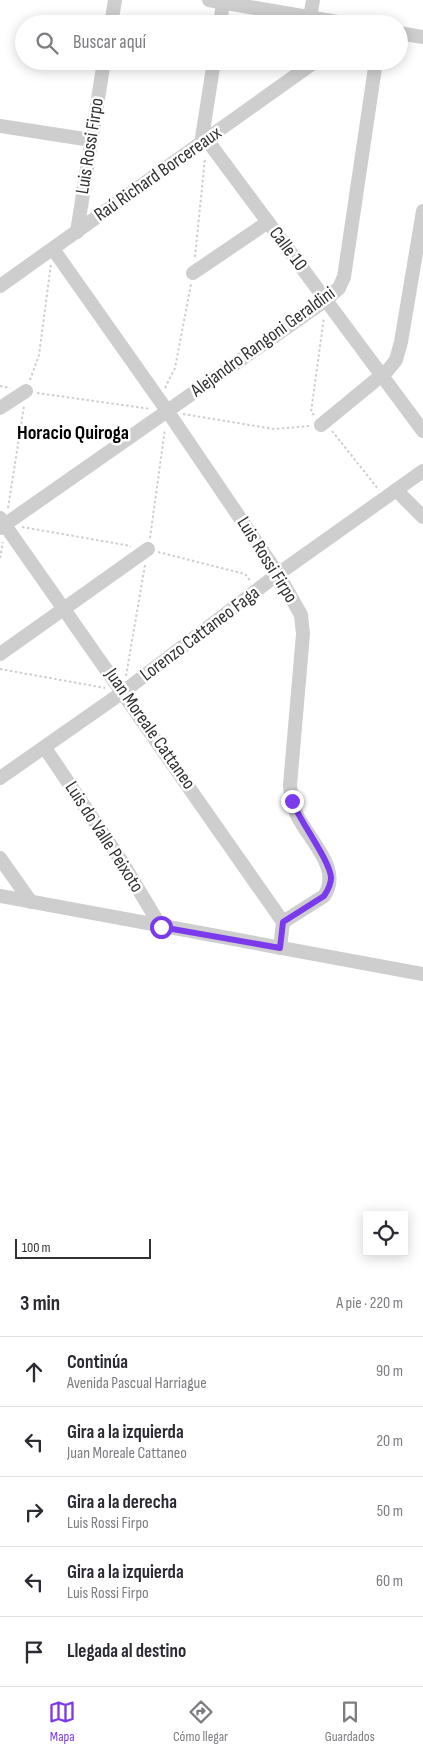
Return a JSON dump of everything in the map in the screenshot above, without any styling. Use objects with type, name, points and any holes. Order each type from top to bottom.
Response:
[{"type":"street","points":[[112,15],[115,0]]},
{"type":"street","points":[[209,0],[298,15]]},
{"type":"street","points":[[310,15],[313,0]]},
{"type":"street","points":[[221,15],[223,2]]},
{"type":"street","points":[[408,34],[423,37]]},
{"type":"street","name":"Luis Rossi Firpo","points":[[76,232],[103,70]]},
{"type":"street","points":[[204,142],[213,70]]},
{"type":"street","name":"Raú Richard Borcereaux","points":[[0,286],[304,70]]},
{"type":"street","name":"Alejandro Rangoni Geraldini","points":[[2,523],[168,412],[326,300],[339,288],[344,277],[375,70]]},
{"type":"street","points":[[0,126],[91,140]]},
{"type":"street","name":"Calle 10","points":[[204,142],[268,222],[381,377],[423,431]]},
{"type":"street","points":[[321,425],[381,377],[396,360],[401,342],[423,211]]},
{"type":"street","points":[[193,273],[268,222]]},
{"type":"street","name":"Luis Rossi Firpo","points":[[53,250],[168,412],[278,574],[301,615],[303,634],[290,785],[292,801],[297,816],[328,866],[331,876],[329,889],[324,896],[283,922]]},
{"type":"street","points":[[0,408],[26,391]]},
{"type":"street","name":"Lorenzo Cattaneo Faga","points":[[0,778],[124,692],[278,574],[423,470]]},
{"type":"street","points":[[391,494],[423,516]]},
{"type":"street","name":"Juan Moreale Cattaneo","points":[[2,523],[66,608],[283,922]]},
{"type":"street","points":[[0,654],[148,549]]},
{"type":"street","name":"Luis do Valle Peixoto","points":[[45,748],[122,862],[161,927]]},
{"type":"street","points":[[0,858],[32,902]]},
{"type":"street","points":[[0,896],[423,974]]},
{"type":"street","points":[[280,948],[283,922]]},
{"type":"path","points":[[159,399],[175,368],[193,273],[204,142]]},
{"type":"path","points":[[53,250],[39,355],[26,391],[2,523],[148,549],[245,574],[258,590]]},
{"type":"path","points":[[326,300],[311,412],[321,425],[332,431],[391,494]]},
{"type":"path","points":[[26,391],[274,429],[321,425]]},
{"type":"path","points":[[0,669],[124,692],[148,549],[168,412]]},
{"type":"district","name":"Horacio Quiroga","points":[[73,433]]},
{"type":"route","points":[[161,927],[280,948],[283,922],[324,896],[329,889],[331,876],[328,866],[297,816],[292,801]]}]
